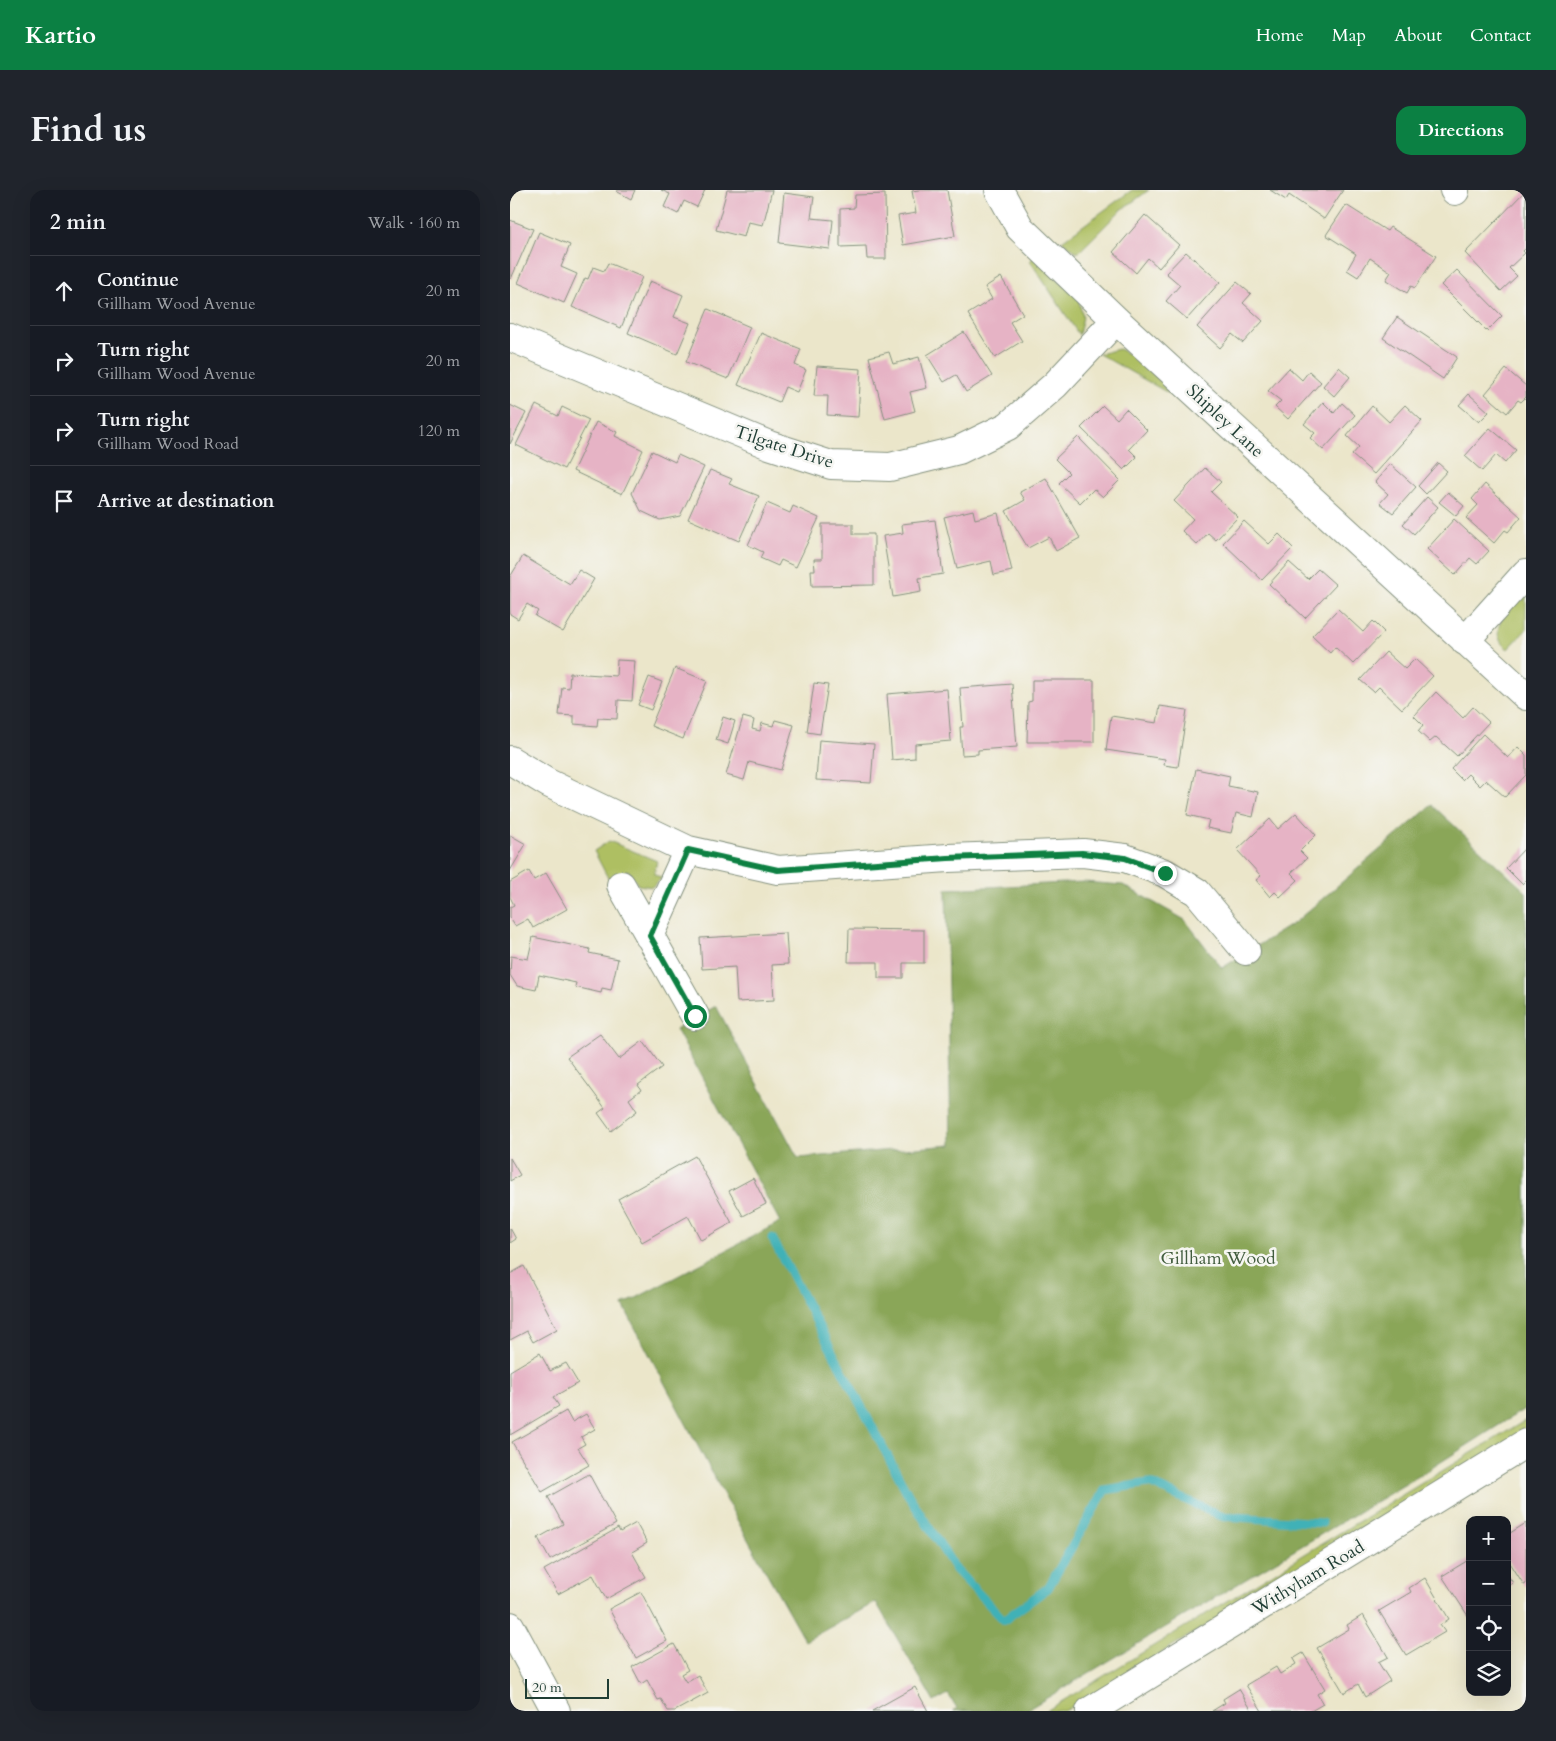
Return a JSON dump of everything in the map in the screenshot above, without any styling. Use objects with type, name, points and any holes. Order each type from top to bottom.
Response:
[{"type":"street","name":"Shipley Lane","points":[[999,190],[1020,228],[1116,320],[1526,696]]},
{"type":"street","name":"Tilgate Drive","points":[[510,337],[769,445],[832,465],[890,467],[959,450],[1008,426],[1055,385],[1116,320]]},
{"type":"street","points":[[1465,641],[1526,573]]},
{"type":"street","points":[[510,760],[548,783],[688,850],[778,870],[948,858],[1075,853],[1125,858],[1165,873],[1197,892],[1246,951]]},
{"type":"street","points":[[650,936],[688,850]]},
{"type":"street","points":[[621,885],[695,1016]]},
{"type":"street","name":"Withyham Road","points":[[1090,1711],[1526,1444]]},
{"type":"street","points":[[510,1626],[556,1711]]},
{"type":"green space","points":[[1132,190],[1149,190],[1120,211],[1078,253],[1062,241]]},
{"type":"green space","points":[[1034,257],[1078,298],[1083,317],[1079,335],[1030,261]]},
{"type":"green space","points":[[1119,349],[1151,366],[1193,407],[1099,354]]},
{"type":"green space","points":[[1526,592],[1526,630],[1508,649],[1502,644],[1498,633],[1501,620]]},
{"type":"green space","name":"Gillham Wood","points":[[1432,805],[1526,892],[1526,1408],[1419,1476],[1025,1711],[953,1711],[957,1708],[948,1694],[934,1702],[876,1602],[805,1641],[742,1529],[623,1305],[780,1222],[676,1029],[716,1006],[798,1158],[951,1145],[946,889],[1084,882],[1123,885],[1185,920],[1222,968],[1294,923]]},
{"type":"green space","points":[[609,841],[657,861],[654,874],[662,878],[652,887],[638,885],[628,870],[610,882],[594,851]]},
{"type":"green space","points":[[1526,1420],[1526,1429],[1399,1509],[1065,1711],[1046,1711]]},
{"type":"building","points":[[617,190],[635,190],[631,199]]},
{"type":"building","points":[[661,190],[705,190],[697,207],[684,201],[678,214],[664,207],[670,194]]},
{"type":"building","points":[[727,190],[772,190],[763,225],[748,222],[744,237],[716,230]]},
{"type":"building","points":[[947,190],[955,236],[903,245],[898,216],[916,213],[912,191]]},
{"type":"building","points":[[1270,190],[1343,190],[1324,219],[1289,195],[1286,200]]},
{"type":"building","points":[[1526,190],[1526,248],[1523,251],[1525,253],[1509,268],[1517,276],[1501,291],[1465,253]]},
{"type":"building","points":[[784,193],[814,197],[811,218],[833,220],[830,249],[779,243]]},
{"type":"building","points":[[885,194],[886,259],[867,259],[866,246],[840,247],[840,209],[854,208],[855,195]]},
{"type":"building","points":[[1346,205],[1387,231],[1390,227],[1436,256],[1415,288],[1411,286],[1407,293],[1386,280],[1391,272],[1370,258],[1358,277],[1347,270],[1356,254],[1326,235]]},
{"type":"building","points":[[1145,215],[1179,245],[1159,268],[1148,258],[1136,273],[1113,252]]},
{"type":"building","points":[[510,220],[533,229],[511,279],[510,278]]},
{"type":"building","points":[[539,232],[570,245],[561,267],[577,274],[564,303],[518,283]]},
{"type":"building","points":[[1186,252],[1220,282],[1187,319],[1166,301],[1180,285],[1166,273]]},
{"type":"building","points":[[608,263],[642,277],[621,328],[572,307],[585,278],[588,279],[593,267],[604,271]]},
{"type":"building","points":[[1457,270],[1502,316],[1487,331],[1441,285]]},
{"type":"building","points":[[1001,277],[1023,314],[1010,322],[1022,341],[995,358],[968,314],[992,299],[985,287]]},
{"type":"building","points":[[650,281],[683,295],[674,317],[690,323],[677,354],[628,333]]},
{"type":"building","points":[[1237,282],[1251,294],[1243,303],[1263,321],[1243,343],[1232,334],[1220,348],[1197,327]]},
{"type":"building","points":[[708,309],[750,327],[728,379],[686,362]]},
{"type":"building","points":[[1397,317],[1457,357],[1443,379],[1383,338]]},
{"type":"building","points":[[964,332],[992,376],[966,392],[956,375],[944,382],[927,355]]},
{"type":"building","points":[[761,333],[801,349],[795,365],[806,370],[797,392],[785,387],[779,402],[738,385]]},
{"type":"building","points":[[889,352],[893,364],[919,357],[927,388],[910,392],[915,411],[885,419],[869,357]]},
{"type":"building","points":[[817,366],[861,369],[858,417],[827,415],[828,396],[814,396]]},
{"type":"building","points":[[1339,367],[1350,377],[1334,396],[1323,386]]},
{"type":"building","points":[[1289,368],[1302,380],[1309,371],[1321,382],[1288,419],[1275,407],[1281,401],[1268,391]]},
{"type":"building","points":[[1506,369],[1526,386],[1526,397],[1521,402],[1518,400],[1507,413],[1485,394]]},
{"type":"building","points":[[1469,394],[1489,412],[1479,422],[1459,405]]},
{"type":"building","points":[[1323,402],[1334,413],[1342,403],[1355,415],[1323,450],[1310,438],[1315,433],[1304,424]]},
{"type":"building","points":[[510,405],[526,413],[510,444]]},
{"type":"building","points":[[536,405],[558,416],[562,407],[589,420],[564,469],[516,445]]},
{"type":"building","points":[[1405,405],[1422,421],[1374,474],[1352,455],[1359,447],[1347,436],[1372,406],[1389,422]]},
{"type":"building","points":[[1103,406],[1117,419],[1126,409],[1147,430],[1129,449],[1137,457],[1124,470],[1081,428]]},
{"type":"building","points":[[596,422],[617,432],[615,436],[643,450],[622,494],[573,471]]},
{"type":"building","points":[[1490,428],[1516,450],[1505,463],[1496,455],[1482,471],[1465,456]]},
{"type":"building","points":[[1078,437],[1120,480],[1103,497],[1094,489],[1080,503],[1059,483],[1069,473],[1055,459]]},
{"type":"building","points":[[652,451],[675,462],[678,455],[704,467],[680,516],[660,520],[641,511],[632,493]]},
{"type":"building","points":[[1438,463],[1447,471],[1426,494],[1418,486]]},
{"type":"building","points":[[1390,464],[1416,487],[1393,513],[1380,503],[1388,494],[1375,482]]},
{"type":"building","points":[[1205,468],[1221,482],[1211,492],[1238,517],[1216,540],[1208,533],[1197,545],[1182,531],[1193,519],[1174,501]]},
{"type":"building","points":[[710,470],[732,479],[729,484],[759,496],[739,541],[688,519]]},
{"type":"building","points":[[1046,478],[1080,538],[1056,551],[1049,537],[1028,548],[1006,511],[1025,500],[1020,492]]},
{"type":"building","points":[[1485,484],[1521,517],[1508,532],[1505,530],[1494,543],[1466,518],[1478,505],[1472,499]]},
{"type":"building","points":[[1448,492],[1464,506],[1456,516],[1439,502]]},
{"type":"building","points":[[1427,497],[1438,507],[1414,534],[1403,524]]},
{"type":"building","points":[[767,503],[790,513],[793,506],[819,518],[796,567],[781,560],[778,566],[760,558],[763,552],[748,545]]},
{"type":"building","points":[[973,510],[975,519],[998,513],[1012,571],[994,575],[991,561],[957,569],[944,517]]},
{"type":"building","points":[[1454,519],[1489,551],[1477,564],[1470,558],[1455,575],[1427,549]]},
{"type":"building","points":[[935,520],[943,574],[919,578],[921,592],[893,597],[883,536],[903,533],[902,524]]},
{"type":"building","points":[[1244,521],[1269,544],[1279,534],[1293,548],[1262,580],[1223,543]]},
{"type":"building","points":[[822,524],[853,524],[853,534],[874,534],[874,585],[812,586],[811,570],[815,570],[814,559],[822,559]]},
{"type":"building","points":[[523,556],[570,584],[579,570],[594,579],[563,632],[535,616],[538,611],[527,604],[518,619],[510,614],[510,577]]},
{"type":"building","points":[[1289,562],[1308,579],[1318,569],[1336,585],[1305,618],[1269,584]]},
{"type":"building","points":[[1338,609],[1363,632],[1373,621],[1384,632],[1353,664],[1335,647],[1330,653],[1312,636]]},
{"type":"building","points":[[1386,652],[1405,669],[1415,659],[1433,676],[1402,709],[1379,687],[1374,692],[1360,680]]},
{"type":"building","points":[[617,660],[635,661],[632,701],[618,700],[617,719],[598,718],[597,726],[574,724],[574,716],[559,715],[562,687],[569,688],[570,673],[616,676]]},
{"type":"building","points":[[675,668],[707,681],[683,739],[651,726]]},
{"type":"building","points":[[649,677],[662,682],[651,710],[638,705]]},
{"type":"building","points":[[1032,680],[1094,680],[1094,742],[1027,742],[1028,702],[1032,701]]},
{"type":"building","points":[[814,683],[828,685],[820,734],[807,732]]},
{"type":"building","points":[[1012,684],[1017,747],[978,750],[978,754],[962,755],[960,727],[963,727],[960,688]]},
{"type":"building","points":[[947,689],[951,741],[915,744],[915,758],[892,760],[887,694]]},
{"type":"building","points":[[1436,692],[1463,718],[1473,707],[1489,722],[1457,756],[1436,737],[1430,742],[1418,731],[1423,725],[1414,716]]},
{"type":"building","points":[[1160,706],[1187,710],[1178,767],[1164,765],[1165,759],[1106,750],[1111,716],[1157,723]]},
{"type":"building","points":[[723,717],[735,721],[728,744],[716,740]]},
{"type":"building","points":[[743,717],[754,720],[752,729],[760,731],[762,723],[773,726],[775,720],[794,725],[781,770],[749,762],[744,780],[726,775]]},
{"type":"building","points":[[1483,734],[1508,758],[1518,747],[1526,755],[1526,775],[1505,797],[1486,780],[1480,786],[1468,774],[1462,780],[1451,769]]},
{"type":"building","points":[[819,740],[874,744],[871,783],[816,780]]},
{"type":"building","points":[[1196,769],[1230,776],[1228,786],[1258,792],[1253,817],[1236,813],[1231,833],[1207,828],[1209,820],[1187,815]]},
{"type":"building","points":[[1296,813],[1316,835],[1300,851],[1307,858],[1291,873],[1298,880],[1280,897],[1275,892],[1270,897],[1256,880],[1261,876],[1237,850],[1270,819],[1278,829]]},
{"type":"building","points":[[510,835],[526,844],[510,871]]},
{"type":"building","points":[[1526,847],[1526,880],[1522,884],[1506,868]]},
{"type":"building","points":[[529,871],[534,880],[546,873],[567,909],[533,928],[528,919],[515,926],[510,918],[510,907],[514,905],[510,897],[510,882]]},
{"type":"building","points":[[849,929],[924,930],[924,963],[903,963],[903,978],[878,978],[878,962],[848,962]]},
{"type":"building","points":[[786,933],[788,964],[772,965],[774,1000],[737,1002],[735,967],[702,969],[700,938]]},
{"type":"building","points":[[533,937],[590,949],[589,953],[618,959],[611,990],[602,988],[601,993],[575,987],[576,983],[539,975],[536,990],[517,986],[510,975],[511,956],[528,959]]},
{"type":"building","points":[[600,1034],[619,1059],[643,1041],[662,1067],[638,1085],[641,1090],[629,1099],[637,1111],[611,1131],[598,1113],[605,1108],[567,1057]]},
{"type":"building","points":[[695,1156],[732,1223],[701,1240],[688,1216],[642,1242],[618,1199]]},
{"type":"building","points":[[510,1158],[520,1175],[510,1181]]},
{"type":"building","points":[[753,1178],[766,1204],[743,1216],[729,1191]]},
{"type":"building","points":[[510,1228],[516,1239],[510,1243]]},
{"type":"building","points":[[524,1266],[557,1329],[533,1342],[527,1331],[510,1340],[510,1274]]},
{"type":"building","points":[[540,1353],[550,1371],[566,1363],[578,1383],[553,1397],[559,1406],[510,1435],[510,1371]]},
{"type":"building","points":[[566,1411],[572,1422],[586,1414],[595,1429],[581,1437],[585,1444],[578,1448],[589,1465],[542,1492],[512,1442]]},
{"type":"building","points":[[589,1474],[616,1524],[550,1560],[538,1538],[563,1524],[548,1497]]},
{"type":"building","points":[[636,1523],[647,1543],[632,1552],[646,1577],[606,1599],[593,1575],[558,1594],[544,1570],[618,1528],[620,1532]]},
{"type":"building","points":[[1526,1523],[1526,1584],[1524,1585],[1511,1564],[1511,1532]]},
{"type":"building","points":[[1466,1561],[1466,1613],[1442,1576]]},
{"type":"building","points":[[1425,1578],[1449,1619],[1440,1625],[1445,1632],[1406,1655],[1379,1611],[1411,1592],[1409,1588]]},
{"type":"building","points":[[641,1592],[667,1641],[636,1658],[609,1609]]},
{"type":"building","points":[[1363,1615],[1388,1657],[1378,1662],[1390,1681],[1365,1697],[1358,1684],[1344,1693],[1317,1648],[1349,1629],[1347,1625]]},
{"type":"building","points":[[674,1644],[688,1670],[681,1674],[686,1682],[698,1675],[708,1693],[675,1711],[668,1711],[661,1699],[658,1700],[647,1680],[641,1684],[632,1667]]},
{"type":"building","points":[[1303,1653],[1325,1689],[1317,1694],[1323,1704],[1311,1711],[1262,1711],[1246,1685],[1276,1667],[1280,1674],[1296,1664],[1293,1659]]},
{"type":"building","points":[[915,1687],[928,1711],[872,1711]]},
{"type":"building","points":[[1239,1689],[1252,1711],[1212,1711],[1225,1703],[1223,1699]]},
{"type":"waterway","points":[[772,1238],[909,1496],[956,1570],[1004,1620],[1048,1588],[1105,1490],[1149,1483],[1221,1516],[1322,1523]]},
{"type":"route","points":[[695,1016],[650,936],[688,850],[778,870],[948,858],[1082,853],[1125,858],[1165,873]]}]
